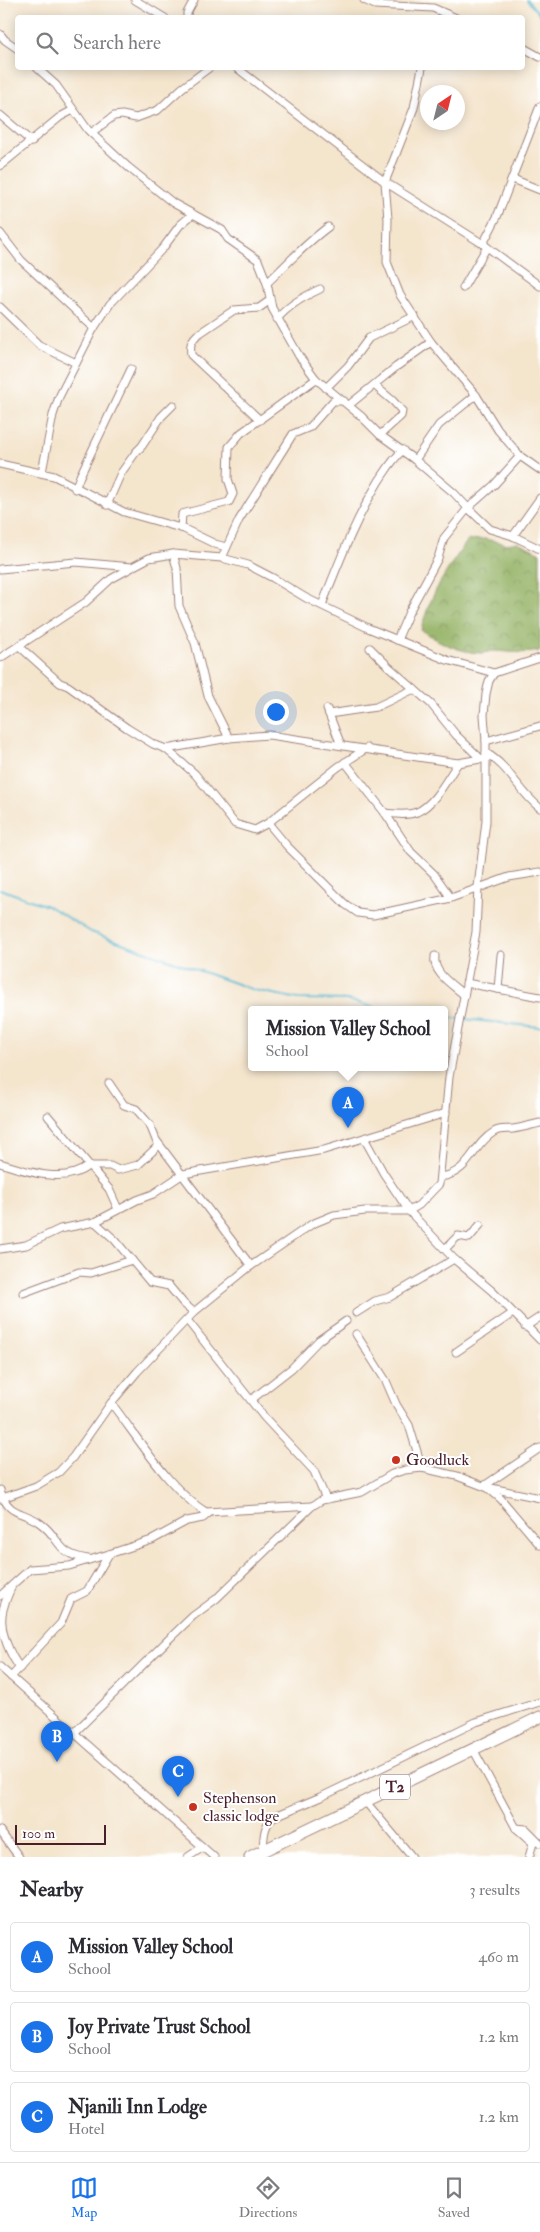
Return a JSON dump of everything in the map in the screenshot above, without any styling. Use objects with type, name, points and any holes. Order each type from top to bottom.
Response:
[{"type":"highway","name":"T2","points":[[250,1857],[540,1717]]},
{"type":"street","points":[[134,0],[160,15]]},
{"type":"street","points":[[187,15],[193,0]]},
{"type":"street","points":[[364,0],[375,6],[433,8],[446,15]]},
{"type":"street","points":[[0,34],[15,47]]},
{"type":"street","points":[[525,49],[540,57]]},
{"type":"street","points":[[39,70],[56,85],[72,110],[91,133],[147,182],[173,203],[222,230],[228,239],[258,260],[267,283],[269,301],[277,318],[299,356],[316,379],[347,403],[380,435],[403,450],[454,493],[490,529],[513,536],[540,549]]},
{"type":"street","points":[[91,133],[114,116],[122,115],[136,118],[158,110],[182,88],[206,70]]},
{"type":"street","points":[[239,70],[384,182],[485,246],[540,286]]},
{"type":"street","points":[[422,70],[414,108],[384,182],[388,219],[387,262],[400,295],[431,342],[476,395],[498,430],[520,456],[540,470]]},
{"type":"street","points":[[463,288],[485,246],[513,179],[523,146],[540,106]]},
{"type":"street","points":[[0,166],[32,142],[60,117],[72,110]]},
{"type":"street","points":[[0,115],[32,142]]},
{"type":"street","points":[[513,179],[540,190]]},
{"type":"street","points":[[42,472],[53,415],[59,397],[94,328],[110,304],[163,248],[180,225],[193,214]]},
{"type":"street","points":[[267,283],[311,239],[328,227]]},
{"type":"street","points":[[0,232],[21,260],[94,328]]},
{"type":"street","points":[[277,318],[285,309],[301,298],[320,289]]},
{"type":"street","points":[[260,420],[192,355],[190,347],[192,340],[197,335],[234,310],[259,308],[269,301]]},
{"type":"street","points":[[0,307],[39,345],[76,363]]},
{"type":"street","points":[[326,388],[348,366],[369,338],[414,316]]},
{"type":"street","points":[[222,558],[239,520],[293,434],[310,427],[333,401],[347,403],[431,342]]},
{"type":"street","points":[[76,489],[95,443],[131,369]]},
{"type":"street","points":[[180,528],[182,514],[229,502],[233,494],[228,479],[230,447],[241,433],[316,379]]},
{"type":"street","points":[[374,385],[393,400],[402,411],[401,416],[380,435]]},
{"type":"street","points":[[415,460],[428,438],[440,425],[476,395]]},
{"type":"street","points":[[107,505],[121,473],[167,409],[174,405]]},
{"type":"street","points":[[322,605],[348,538],[362,508],[391,461],[403,450]]},
{"type":"street","points":[[396,640],[438,558],[444,538],[468,508],[494,485],[520,456]]},
{"type":"street","points":[[0,464],[54,476],[107,505],[142,518],[180,528],[226,547]]},
{"type":"street","points":[[513,536],[540,498]]},
{"type":"street","points":[[173,554],[177,568],[178,606],[195,643],[208,696],[229,738]]},
{"type":"street","points":[[0,658],[86,602],[111,579],[149,558],[173,554],[222,558],[248,565],[274,578],[306,598],[396,640],[447,660],[494,673],[540,658]]},
{"type":"street","points":[[0,569],[76,562],[132,568]]},
{"type":"street","points":[[18,646],[60,684],[68,686],[127,728],[153,744],[166,749],[181,760],[235,824],[255,830],[261,829],[345,762],[367,748]]},
{"type":"street","points":[[370,648],[431,704],[456,735],[484,757],[500,763],[532,802],[540,808]]},
{"type":"street","points":[[1,1498],[36,1486],[59,1472],[73,1457],[111,1403],[194,1312],[251,1266],[312,1224],[334,1215],[365,1211],[409,1211],[419,1205],[436,1188],[441,1177],[449,1077],[475,939],[478,887],[486,821],[485,701],[489,681],[494,673]]},
{"type":"street","points":[[340,745],[328,712],[376,707],[414,689]]},
{"type":"street","points":[[486,741],[540,726]]},
{"type":"street","points":[[166,749],[229,738],[269,736],[367,748],[401,756],[435,758],[458,763],[484,757]]},
{"type":"street","points":[[345,762],[385,813],[414,856],[434,874],[451,898]]},
{"type":"street","points":[[385,813],[407,814],[419,810],[435,795],[458,763]]},
{"type":"street","points":[[268,823],[287,846],[324,884],[352,910],[358,913],[373,915],[451,898],[510,877],[540,872]]},
{"type":"street","points":[[498,989],[501,955]]},
{"type":"street","points":[[435,956],[434,962],[437,970],[464,995]]},
{"type":"street","points":[[466,983],[540,997]]},
{"type":"street","points":[[109,1083],[124,1105],[136,1108],[146,1121],[159,1145],[251,1266]]},
{"type":"street","points":[[0,1249],[26,1245],[60,1229],[96,1222],[118,1209],[153,1194],[182,1174],[324,1150],[446,1113]]},
{"type":"street","points":[[48,1116],[109,1189],[118,1209]]},
{"type":"street","points":[[441,1177],[449,1176],[461,1168],[470,1160],[480,1144],[495,1132],[540,1123]]},
{"type":"street","points":[[364,1138],[384,1174],[409,1211],[454,1259],[492,1291],[540,1340]]},
{"type":"street","points":[[0,1164],[43,1175],[77,1173],[88,1166],[110,1166],[118,1170],[135,1167],[159,1145]]},
{"type":"street","points":[[96,1222],[150,1282],[169,1286],[184,1304],[194,1312]]},
{"type":"street","points":[[444,1248],[458,1236],[468,1238],[480,1225]]},
{"type":"street","points":[[356,1313],[375,1300],[390,1298],[454,1259]]},
{"type":"street","points":[[23,1294],[79,1272],[90,1274],[132,1260]]},
{"type":"street","points":[[456,1352],[513,1313]]},
{"type":"street","points":[[525,1326],[540,1317]]},
{"type":"street","points":[[187,1320],[264,1417],[314,1471],[326,1499]]},
{"type":"street","points":[[251,1400],[292,1368],[319,1340],[346,1321]]},
{"type":"street","points":[[356,1334],[386,1381],[396,1404],[409,1425],[422,1468]]},
{"type":"street","points":[[111,1403],[169,1477],[197,1506],[209,1514]]},
{"type":"street","points":[[486,1487],[540,1448]]},
{"type":"street","points":[[74,1734],[170,1638],[193,1616],[216,1599],[312,1506],[326,1499],[358,1493],[398,1472],[416,1468],[457,1476],[486,1487],[540,1498]]},
{"type":"street","points":[[486,1487],[501,1498],[540,1545]]},
{"type":"street","points":[[0,1490],[1,1498],[14,1512],[41,1524],[69,1555],[92,1559]]},
{"type":"street","points":[[0,1596],[27,1571],[34,1568],[65,1566],[109,1554],[152,1540],[187,1521],[203,1518],[209,1514],[257,1508],[312,1506]]},
{"type":"street","points":[[11,1678],[62,1621],[71,1600],[86,1591],[109,1554]]},
{"type":"street","points":[[12,1586],[4,1605],[2,1623],[10,1654],[20,1668]]},
{"type":"street","points":[[0,1667],[214,1857]]},
{"type":"street","points":[[264,1851],[264,1828],[273,1817],[331,1792],[476,1722],[540,1702]]},
{"type":"street","points":[[473,1749],[516,1828],[533,1843],[529,1857]]},
{"type":"street","points":[[365,1801],[412,1857]]},
{"type":"street","points":[[516,1828],[526,1829],[540,1843]]},
{"type":"street","points":[[0,1831],[19,1857]]},
{"type":"street","points":[[188,1857],[204,1847]]},
{"type":"green space","points":[[485,539],[507,544],[518,542],[540,553],[540,651],[474,653],[442,643],[421,630],[434,594],[446,572],[468,540]]},
{"type":"waterway","points":[[527,0],[540,15]]},
{"type":"waterway","points":[[0,889],[50,907],[91,932],[254,990],[298,999],[347,1000],[369,1006]]},
{"type":"waterway","points":[[448,1017],[540,1027]]},
{"type":"place","name":"Mission Valley School","points":[[348,1128]]},
{"type":"place","name":"Goodluck","points":[[396,1460]]},
{"type":"place","name":"Joy Private Trust School","points":[[57,1762]]},
{"type":"place","name":"Njanili Inn Lodge","points":[[178,1797]]},
{"type":"place","name":"Stephenson classic lodge","points":[[193,1807]]}]
